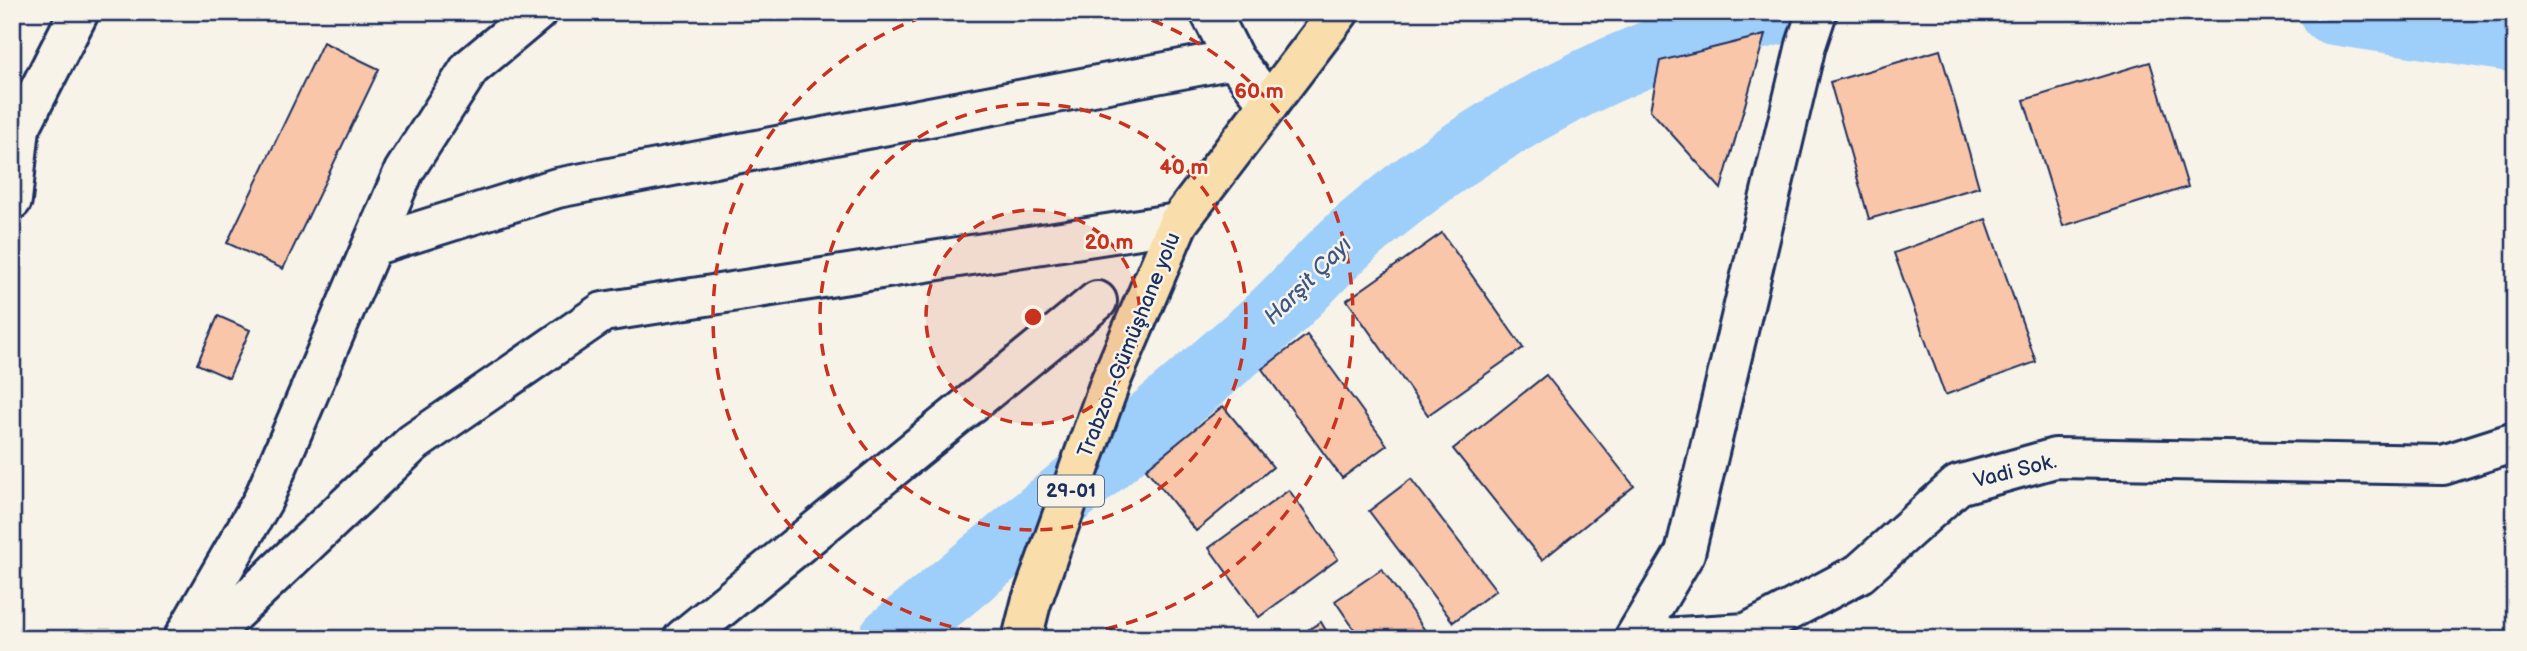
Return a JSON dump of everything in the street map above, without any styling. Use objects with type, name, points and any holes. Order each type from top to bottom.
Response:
[{"type":"main road","name":"Trabzon-Gümüşhane yolu","points":[[1022,639],[1031,603],[1111,380],[1178,223],[1339,12]]},
{"type":"street","points":[[12,200],[20,128],[79,12]]},
{"type":"street","points":[[183,639],[263,500],[404,171],[470,68],[537,12]]},
{"type":"street","points":[[1210,12],[1234,59],[1269,104]]},
{"type":"street","points":[[1634,639],[1685,553],[1811,29]]},
{"type":"street","points":[[372,246],[557,188],[1234,59]]},
{"type":"street","points":[[206,639],[414,443],[603,312],[1178,223]]},
{"type":"street","points":[[683,639],[1097,301]]},
{"type":"street","name":"Vadi Sok.","points":[[1644,639],[1747,633],[1860,573],[1958,485],[2055,458],[2443,465],[2515,442]]},
{"type":"building","points":[[1765,35],[1721,189],[1650,110],[1660,61]]},
{"type":"building","points":[[323,42],[379,69],[283,269],[227,243]]},
{"type":"building","points":[[1940,50],[1979,187],[1869,219],[1830,82]]},
{"type":"building","points":[[2150,62],[2188,187],[2063,226],[2024,100]]},
{"type":"building","points":[[1986,219],[2036,362],[1945,395],[1894,253]]},
{"type":"building","points":[[1442,233],[1523,348],[1428,415],[1347,300]]},
{"type":"building","points":[[218,316],[250,330],[229,378],[197,364]]},
{"type":"building","points":[[1307,335],[1387,445],[1342,478],[1262,369]]},
{"type":"building","points":[[1546,375],[1634,486],[1542,560],[1453,449]]},
{"type":"building","points":[[1223,406],[1273,467],[1196,531],[1146,469]]},
{"type":"building","points":[[1411,479],[1496,590],[1453,622],[1369,511]]},
{"type":"building","points":[[1289,490],[1338,559],[1259,617],[1209,548]]},
{"type":"building","points":[[1382,569],[1431,639],[1361,639],[1335,601]]},
{"type":"building","points":[[1321,622],[1331,639],[1293,639]]},
{"type":"waterway","name":"Harşit Çayı","points":[[891,639],[1074,488],[1254,333],[1361,229],[1456,157],[1557,96],[1610,70],[1665,47],[1778,12]]},
{"type":"waterway","name":"Harşit Çayı","points":[[2332,12],[2515,40]]}]
